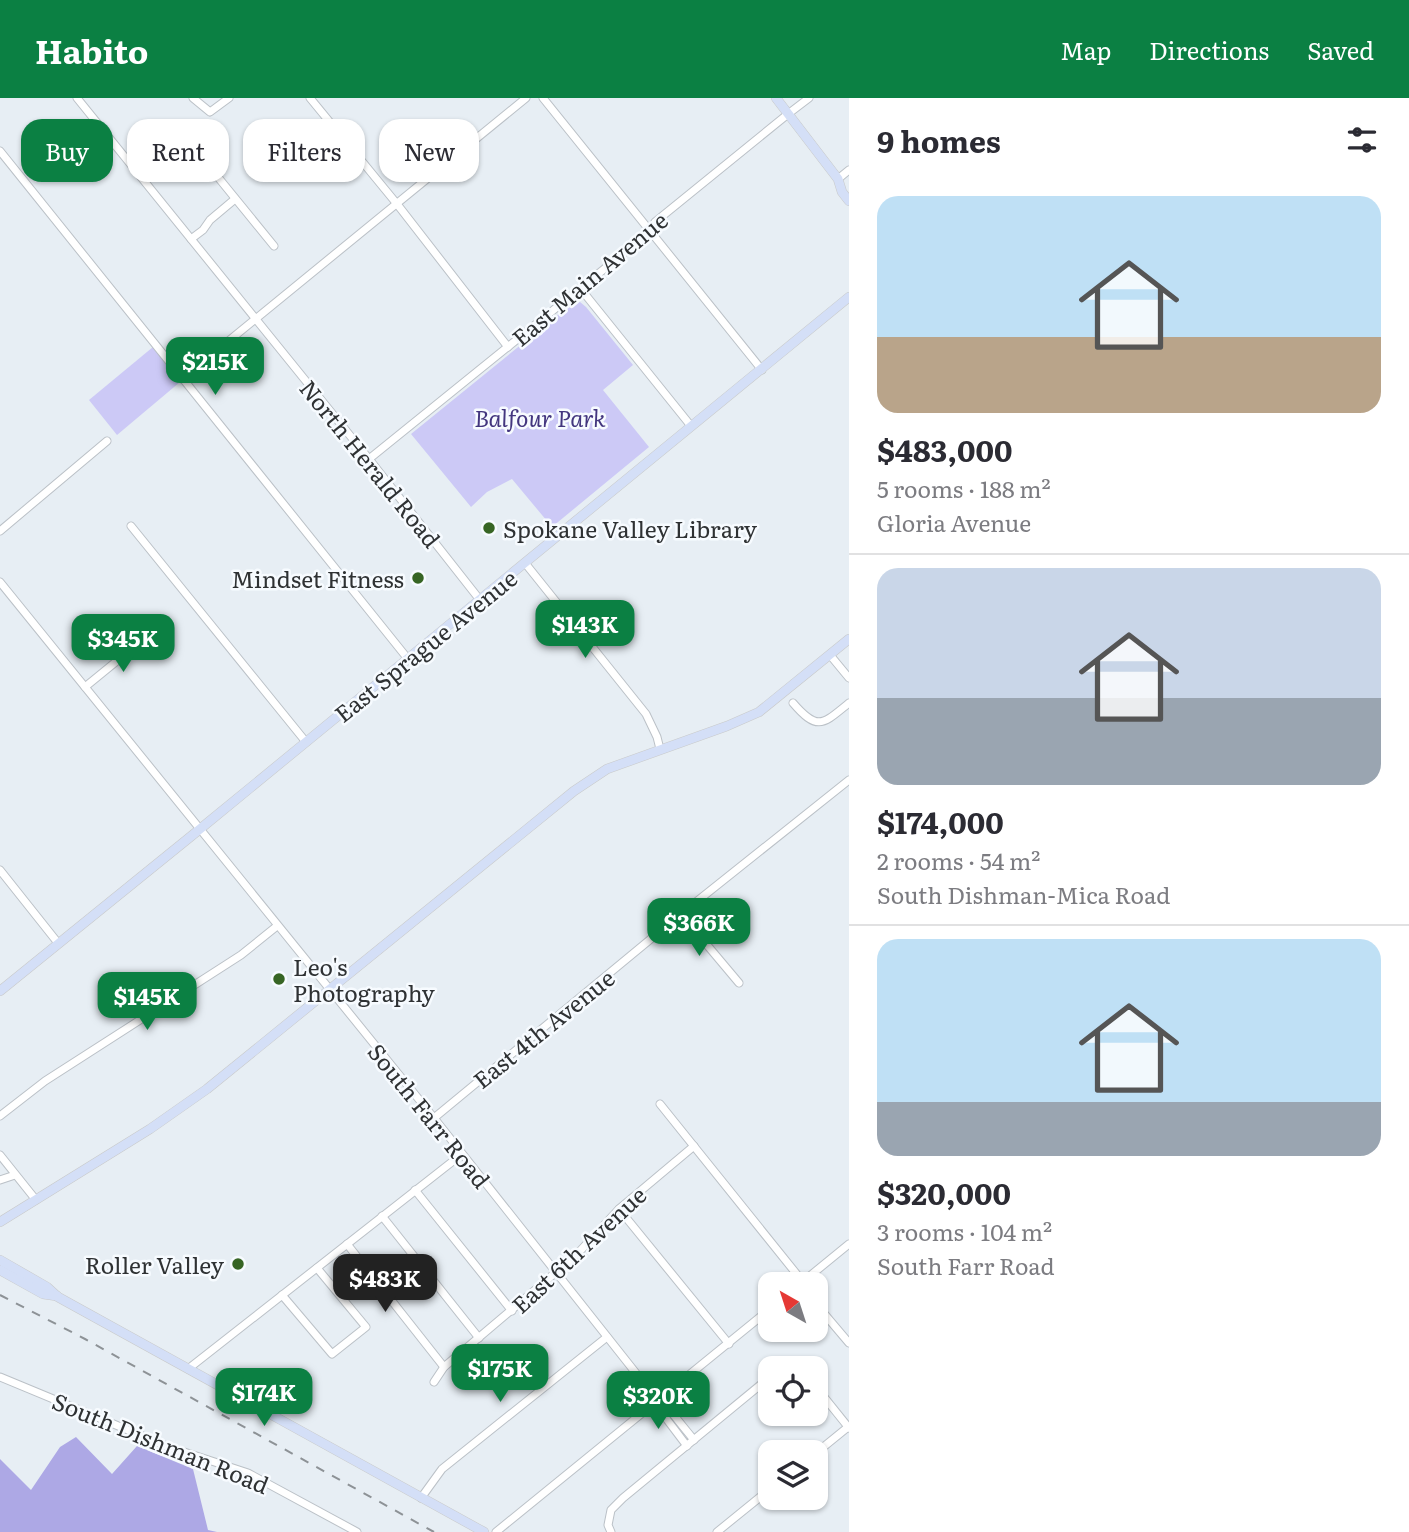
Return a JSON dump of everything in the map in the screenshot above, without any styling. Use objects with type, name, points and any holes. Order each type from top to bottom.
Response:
[{"type":"main road","points":[[775,98],[838,179],[842,192],[849,201]]},
{"type":"main road","points":[[838,179],[849,185]]},
{"type":"main road","name":"East Sprague Avenue","points":[[0,991],[849,297]]},
{"type":"main road","points":[[0,1222],[150,1129],[207,1089],[574,790],[607,769],[759,712],[849,639]]},
{"type":"main road","points":[[0,1260],[47,1287],[58,1297],[484,1532]]},
{"type":"main road","points":[[0,1270],[43,1294],[58,1297]]},
{"type":"street","name":"North Herald Road","points":[[77,98],[480,600]]},
{"type":"street","points":[[193,98],[210,112],[229,98]]},
{"type":"street","points":[[310,98],[397,204],[508,347]]},
{"type":"street","points":[[183,379],[526,98]]},
{"type":"street","points":[[543,98],[762,370]]},
{"type":"street","name":"East Main Avenue","points":[[369,459],[809,98]]},
{"type":"street","points":[[0,152],[408,659]]},
{"type":"street","points":[[838,179],[849,170]]},
{"type":"street","points":[[221,182],[274,246]]},
{"type":"street","points":[[191,239],[235,200]]},
{"type":"street","points":[[580,288],[691,426]]},
{"type":"street","points":[[0,531],[107,441]]},
{"type":"street","points":[[131,526],[306,743]]},
{"type":"street","points":[[526,563],[646,714],[660,749]]},
{"type":"street","name":"South Farr Road","points":[[0,582],[462,1154],[658,1401],[662,1413],[690,1443]]},
{"type":"street","points":[[113,627],[131,649]]},
{"type":"street","points":[[85,687],[145,638]]},
{"type":"street","points":[[830,655],[849,678]]},
{"type":"street","points":[[793,704],[806,718],[820,723],[849,703]]},
{"type":"street","name":"East 4th Avenue","points":[[433,1118],[849,780]]},
{"type":"street","points":[[0,870],[58,943]]},
{"type":"street","points":[[681,914],[739,984]]},
{"type":"street","points":[[0,1116],[45,1081],[241,955],[277,926]]},
{"type":"street","points":[[660,1104],[792,1272]]},
{"type":"street","name":"East 6th Avenue","points":[[434,1382],[444,1367],[580,1251],[619,1209],[694,1146]]},
{"type":"street","points":[[188,1369],[462,1154]]},
{"type":"street","points":[[0,1155],[36,1200]]},
{"type":"street","points":[[0,1180],[15,1175]]},
{"type":"street","points":[[415,1191],[512,1311]]},
{"type":"street","points":[[619,1209],[729,1344]]},
{"type":"street","points":[[382,1216],[479,1338]]},
{"type":"street","points":[[348,1244],[444,1367]]},
{"type":"street","points":[[815,1272],[849,1244]]},
{"type":"street","points":[[282,1295],[332,1354],[366,1327],[317,1268]]},
{"type":"street","points":[[828,1318],[849,1343]]},
{"type":"street","points":[[496,1532],[758,1320]]},
{"type":"street","points":[[421,1498],[442,1469],[607,1337]]},
{"type":"street","name":"South Dishman Road","points":[[0,1377],[169,1447],[248,1473],[357,1532]]},
{"type":"street","points":[[609,1528],[611,1510],[623,1498],[758,1387]]},
{"type":"street","points":[[828,1402],[848,1428],[828,1444]]},
{"type":"street","points":[[717,1532],[758,1499]]},
{"type":"green space","name":"Balfour Park","points":[[580,302],[633,365],[603,390],[649,447],[552,527],[512,479],[487,492],[471,507],[411,434],[570,305]]},
{"type":"green space","points":[[153,347],[180,382],[117,435],[89,400]]},
{"type":"shaded area","points":[[76,1437],[112,1474],[137,1446],[193,1469],[208,1530],[217,1532],[0,1532],[0,1459],[31,1490],[60,1447]]},
{"type":"railway","points":[[0,1295],[85,1339],[434,1532]]},
{"type":"place","name":"Spokane Valley Library","points":[[489,528]]},
{"type":"place","name":"Mindset Fitness","points":[[418,578]]},
{"type":"place","name":"Leo's Photography","points":[[279,979]]},
{"type":"place","name":"Roller Valley","points":[[238,1264]]}]
